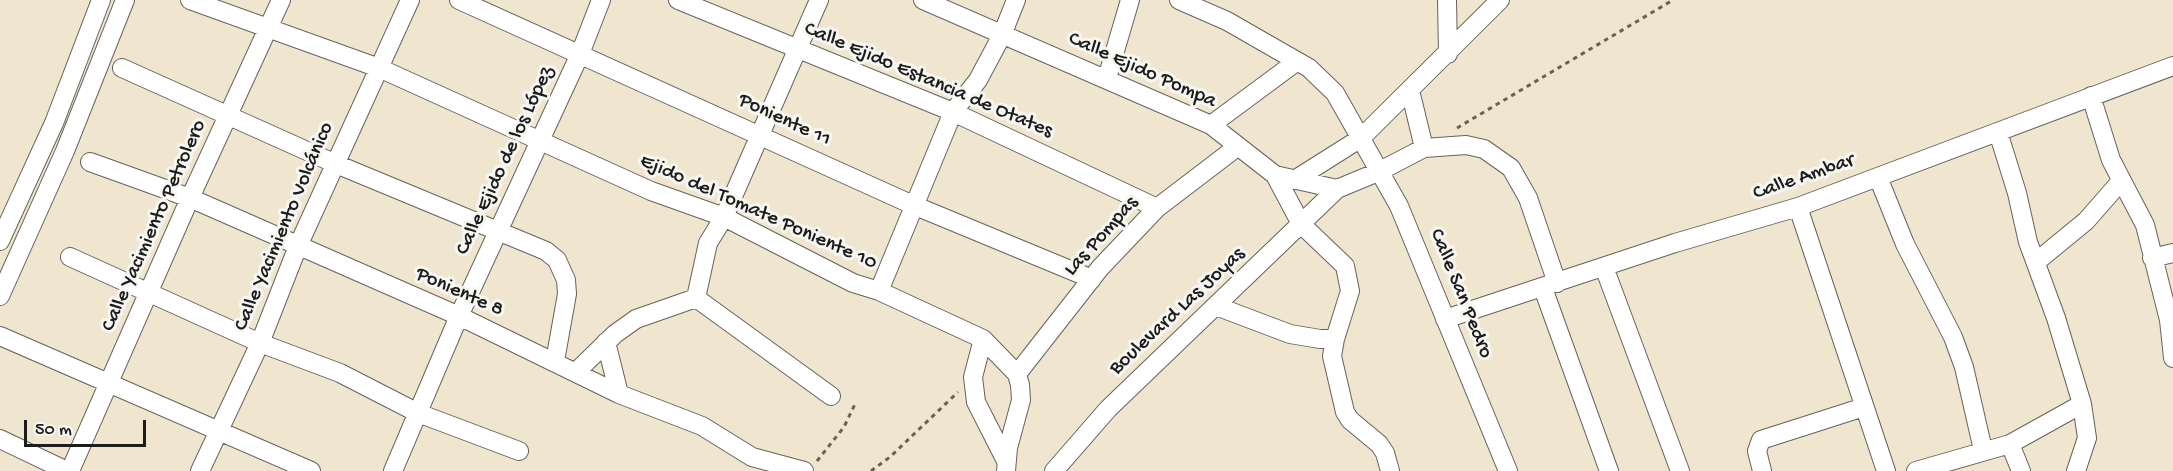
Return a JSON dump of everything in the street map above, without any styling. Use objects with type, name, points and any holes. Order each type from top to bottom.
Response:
[{"type":"street","points":[[0,241],[54,123],[101,0]]},
{"type":"street","points":[[0,296],[65,151],[125,0]]},
{"type":"street","name":"Ejido del Tomate Poniente 10","points":[[190,0],[379,68],[540,138],[651,191],[724,218],[853,283],[879,291],[983,339],[1017,374]]},
{"type":"street","name":"Calle Yacimiento Petrolero","points":[[68,471],[281,0]]},
{"type":"street","name":"Calle Yacimiento Volcánico","points":[[200,471],[260,343],[298,246],[410,0]]},
{"type":"street","name":"Poniente 11","points":[[459,0],[913,205],[1092,279]]},
{"type":"street","name":"Calle Ejido de los López","points":[[393,471],[459,316],[580,54],[601,0]]},
{"type":"street","name":"Calle Ejido Estancia de Otates","points":[[678,0],[953,112],[1157,208]]},
{"type":"street","points":[[696,298],[708,243],[724,218],[819,0]]},
{"type":"street","name":"Calle Ejido Pompa","points":[[923,0],[1211,125],[1275,175],[1336,189]]},
{"type":"street","points":[[879,291],[953,112],[969,94],[1002,35],[1016,0]]},
{"type":"street","points":[[1107,78],[1130,0]]},
{"type":"street","name":"Calle San Pedro","points":[[1179,0],[1227,21],[1309,68],[1335,93],[1399,206],[1508,471]]},
{"type":"street","points":[[1447,0],[1448,54]]},
{"type":"street","points":[[1296,179],[1361,138],[1500,0]]},
{"type":"street","points":[[1211,125],[1296,62]]},
{"type":"street","name":"Calle Ambar","points":[[1445,319],[1798,207],[2173,66]]},
{"type":"street","points":[[122,68],[336,164],[546,251],[562,269],[567,294],[555,361]]},
{"type":"street","points":[[1410,90],[1425,148]]},
{"type":"street","points":[[2091,96],[2111,160],[2145,225],[2152,258],[2171,319],[2173,358]]},
{"type":"street","points":[[1998,132],[2036,262],[2082,404],[2087,438],[2076,471]]},
{"type":"street","points":[[1336,189],[1378,172],[1425,148],[1466,145],[1484,148],[1511,168],[1528,198],[1550,285],[1610,471]]},
{"type":"street","name":"Las Pompas","points":[[1017,374],[1092,279],[1157,208],[1237,147]]},
{"type":"street","name":"Poniente 8","points":[[90,162],[190,198],[459,316],[619,393],[702,426],[752,458],[809,467]]},
{"type":"street","points":[[1275,175],[1301,224],[1345,266],[1350,291],[1332,356],[1345,412],[1350,420],[1379,444],[1385,453],[1390,471]]},
{"type":"street","points":[[1878,177],[1905,244],[1953,337],[1964,367],[1983,450]]},
{"type":"street","points":[[2036,262],[2086,221],[2121,181]]},
{"type":"street","name":"Boulevard Las Joyas","points":[[1054,471],[1108,409],[1336,189]]},
{"type":"street","points":[[1798,207],[1886,471]]},
{"type":"street","points":[[2152,258],[2173,253]]},
{"type":"street","points":[[70,257],[260,343],[340,373],[418,413],[519,451]]},
{"type":"street","points":[[1604,267],[1680,471]]},
{"type":"street","points":[[576,372],[606,342],[636,319],[696,298]]},
{"type":"street","points":[[696,298],[831,396]]},
{"type":"street","points":[[1216,306],[1290,334],[1335,339]]},
{"type":"street","points":[[0,336],[311,471]]},
{"type":"street","points":[[983,339],[973,377],[976,402],[1006,466]]},
{"type":"street","points":[[606,342],[619,393]]},
{"type":"street","points":[[1006,466],[1022,400],[1017,374]]},
{"type":"street","points":[[1916,471],[2010,444],[2082,404]]},
{"type":"street","points":[[1762,471],[1757,451],[1761,440],[1864,407]]},
{"type":"street","points":[[0,440],[68,471]]},
{"type":"street","points":[[2010,444],[2021,471]]},
{"type":"path","points":[[1454,130],[1673,0]]},
{"type":"path","points":[[871,471],[890,457],[973,377]]},
{"type":"path","points":[[809,467],[844,427],[855,404]]}]
